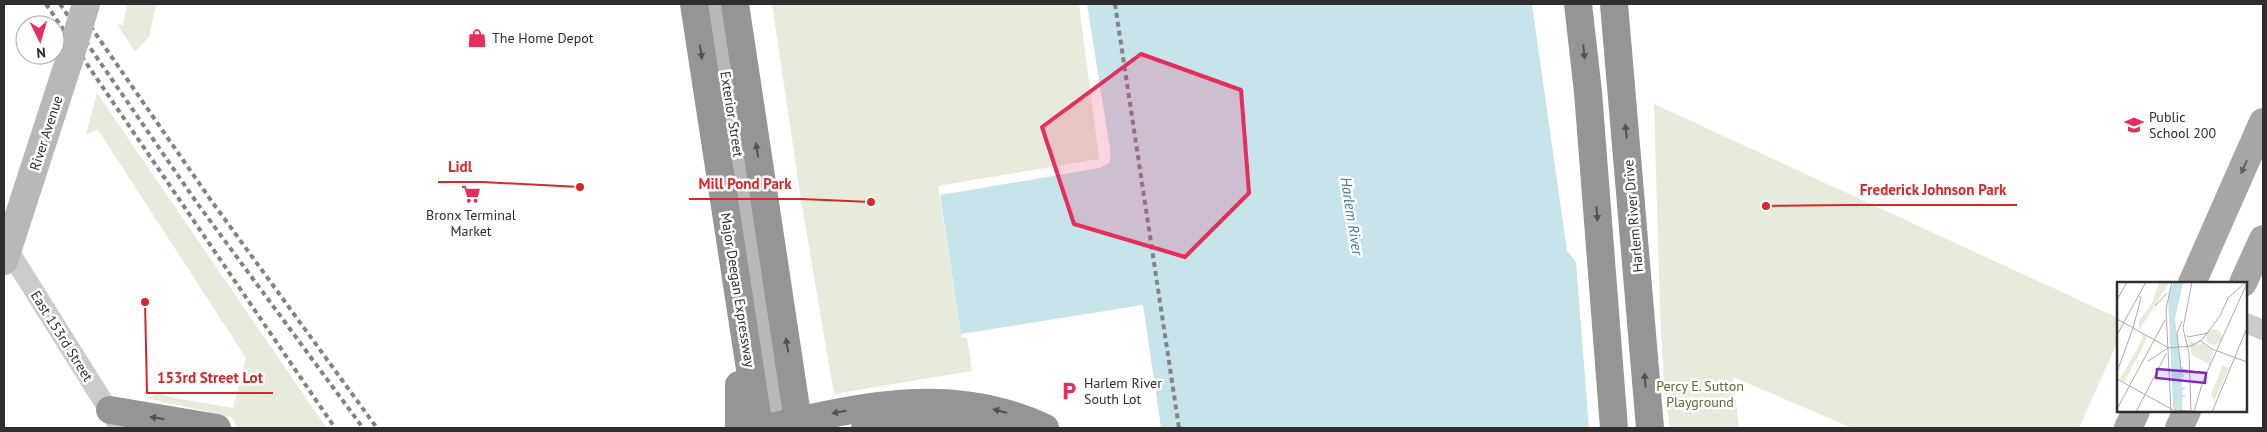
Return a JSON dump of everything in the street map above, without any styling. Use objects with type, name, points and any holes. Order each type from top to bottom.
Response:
[{"type":"highway","name":"Major Deegan Expressway","points":[[694,4],[740,309],[778,426]]},
{"type":"highway","points":[[735,4],[778,426],[836,412],[892,404],[932,401],[988,408],[1045,428]]},
{"type":"highway","points":[[1578,4],[1588,92],[1614,428]]},
{"type":"highway","name":"Harlem River Drive","points":[[1614,4],[1650,428]]},
{"type":"highway","points":[[739,428],[740,309]]},
{"type":"highway","points":[[115,419],[211,427]]},
{"type":"highway","points":[[865,428],[934,420],[968,423],[994,428]]},
{"type":"main road","name":"River Avenue","points":[[5,251],[69,61],[86,4]]},
{"type":"main road","name":"Exterior Street","points":[[716,4],[778,426]]},
{"type":"main road","points":[[2192,282],[2263,122]]},
{"type":"main road","points":[[2244,282],[2263,239]]},
{"type":"main road","points":[[771,372],[819,428]]},
{"type":"main road","points":[[2128,428],[2136,412]]},
{"type":"main road","points":[[2179,428],[2187,412]]},
{"type":"street","name":"East 153rd Street","points":[[5,251],[115,419]]},
{"type":"street","points":[[2247,323],[2263,330]]},
{"type":"highlighted area","points":[[1141,54],[1241,90],[1249,193],[1185,257],[1074,224],[1042,127]]},
{"type":"green space","points":[[127,4],[156,4],[149,37],[135,52],[117,24],[123,25]]},
{"type":"green space","points":[[772,4],[1079,4],[1099,159],[938,186],[961,334],[962,338],[967,337],[972,371],[834,394],[802,206]]},
{"type":"green space","points":[[97,93],[327,428],[238,428],[231,417],[147,398],[160,393],[170,397],[233,408],[246,358],[98,130],[86,134]]},
{"type":"green space","name":"Percy E. Sutton Playground","points":[[1654,104],[2117,318],[2117,343],[2079,428],[1852,428],[1733,377],[1739,428],[1670,428],[1664,387]]},
{"type":"water","name":"Harlem River","points":[[1087,4],[1532,4],[1567,251],[1576,262],[1589,428],[1161,428],[1143,305],[961,334],[940,195],[1100,168],[1110,162],[1110,149]]},
{"type":"railway","points":[[46,4],[335,428]]},
{"type":"railway","points":[[60,4],[197,203],[363,428]]},
{"type":"railway","points":[[75,4],[210,199],[377,428]]},
{"type":"railway","points":[[1115,4],[1179,428]]},
{"type":"place","name":"The Home Depot","points":[[477,38]]},
{"type":"place","name":"Public School 200","points":[[2134,125]]},
{"type":"place","name":"Lidl","points":[[580,187]]},
{"type":"place","name":"Bronx Terminal Market","points":[[471,194]]},
{"type":"place","name":"Mill Pond Park","points":[[871,202]]},
{"type":"place","name":"Frederick Johnson Park","points":[[1766,206]]},
{"type":"place","name":"153rd Street Lot","points":[[145,302]]},
{"type":"place","name":"Harlem River South Lot","points":[[1069,391]]}]
